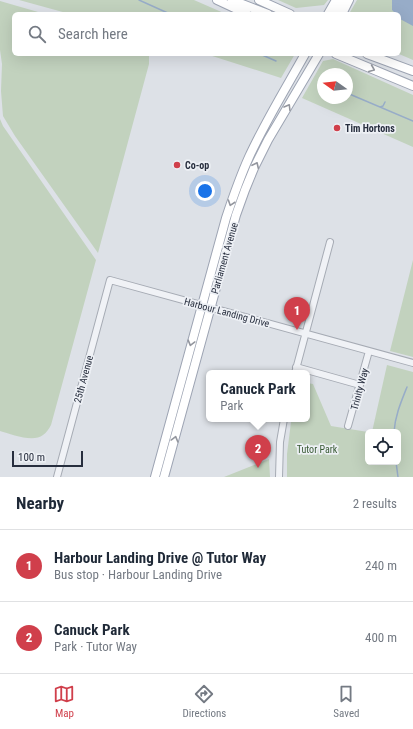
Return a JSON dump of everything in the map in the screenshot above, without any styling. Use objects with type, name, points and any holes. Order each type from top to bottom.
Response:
[{"type":"main road","points":[[217,0],[243,12]]},
{"type":"main road","points":[[232,0],[263,12]]},
{"type":"main road","points":[[259,0],[286,12]]},
{"type":"main road","points":[[329,12],[336,0]]},
{"type":"main road","points":[[337,12],[342,0]]},
{"type":"main road","points":[[343,12],[349,0]]},
{"type":"main road","name":"Parliament Avenue","points":[[155,477],[226,218],[238,184],[260,135],[304,56]]},
{"type":"main road","name":"Parliament Avenue","points":[[164,477],[236,215],[254,168],[268,140],[318,56]]},
{"type":"main road","points":[[341,56],[413,86]]},
{"type":"main road","points":[[372,56],[413,71]]},
{"type":"main road","points":[[387,56],[413,67]]},
{"type":"street","points":[[296,370],[330,242]]},
{"type":"street","name":"Harbour Landing Drive","points":[[110,280],[413,363]]},
{"type":"street","name":"25th Avenue","points":[[57,477],[110,280]]},
{"type":"street","name":"Trinity Way","points":[[348,426],[369,351]]},
{"type":"street","points":[[310,373],[360,385]]},
{"type":"street","points":[[279,477],[280,442],[283,422]]},
{"type":"green space","points":[[19,0],[194,0],[221,12],[63,12]]},
{"type":"green space","points":[[278,0],[328,0],[324,5],[296,8]]},
{"type":"green space","points":[[357,0],[413,0],[413,60],[401,55],[401,12],[350,12]]},
{"type":"green space","points":[[0,1],[38,12],[12,12],[12,56],[149,56],[149,64],[98,253],[15,136],[3,116],[1,91],[2,64],[0,50]]},
{"type":"green space","points":[[212,56],[294,56],[281,78]]},
{"type":"green space","points":[[333,59],[353,68],[319,68],[323,61]]},
{"type":"green space","points":[[353,68],[413,95],[413,147],[302,98],[317,72],[317,104],[353,104]]},
{"type":"green space","points":[[0,119],[3,126],[96,260],[51,425],[44,434],[34,438],[22,437],[0,431]]},
{"type":"green space","points":[[413,260],[413,357],[390,351]]},
{"type":"green space","name":"Tutor Park","points":[[387,365],[413,372],[413,477],[287,477],[287,454],[291,422],[310,422],[310,384],[313,384],[331,426],[365,432],[365,465],[401,465],[401,429],[373,429]]},
{"type":"green space","points":[[269,459],[270,477],[224,477]]},
{"type":"water","points":[[392,0],[413,0],[413,26],[401,20],[401,12],[394,12],[392,10]]},
{"type":"waterway","points":[[139,0],[166,12]]},
{"type":"waterway","points":[[265,56],[276,61]]},
{"type":"waterway","points":[[353,96],[413,121]]},
{"type":"waterway","points":[[380,107],[383,106],[385,102]]},
{"type":"waterway","points":[[394,429],[397,415],[407,387]]},
{"type":"waterway","points":[[396,465],[398,477]]},
{"type":"place","name":"Tim Hortons","points":[[337,128]]},
{"type":"place","name":"Co-op","points":[[177,165]]},
{"type":"place","name":"Harbour Landing Drive @ Tutor Way","points":[[297,330]]},
{"type":"place","name":"Canuck Park","points":[[258,468]]}]
